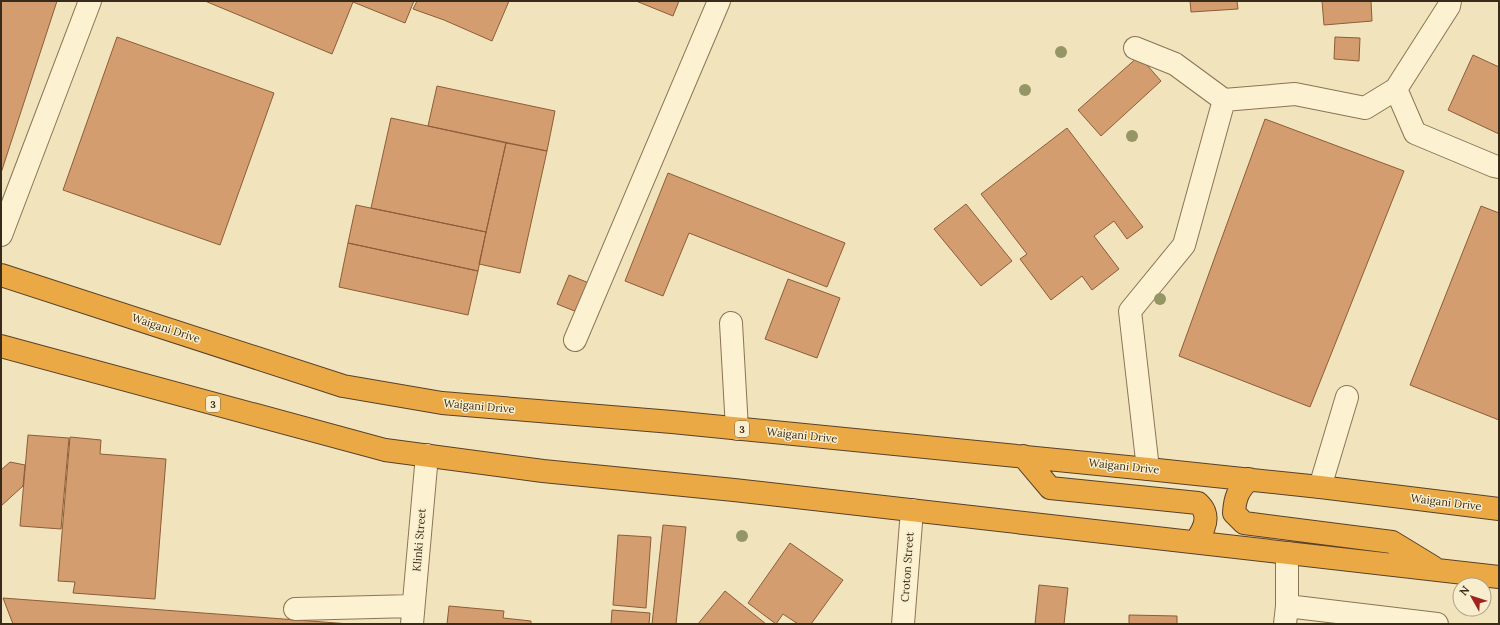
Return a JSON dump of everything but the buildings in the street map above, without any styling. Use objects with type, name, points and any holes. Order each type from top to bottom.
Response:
[{"type":"highway","name":"Waigani Drive","points":[[1,275],[343,386],[442,403],[1023,456],[1320,487],[1499,509]]},
{"type":"highway","name":"3","points":[[1,346],[385,450],[543,471],[912,510],[1499,577]]},
{"type":"highway","points":[[1,350],[36,356]]},
{"type":"highway","points":[[1023,456],[1050,488],[1198,503],[1204,511],[1205,522],[1202,533],[1195,542]]},
{"type":"highway","points":[[1248,479],[1240,489],[1235,500],[1234,513],[1244,523],[1392,542],[1437,570]]},
{"type":"street","points":[[1,235],[90,1]]},
{"type":"street","points":[[575,340],[719,1]]},
{"type":"street","points":[[1135,48],[1175,64],[1224,100],[1295,94],[1365,108],[1396,89],[1450,1]]},
{"type":"street","points":[[1396,89],[1415,133],[1499,167]]},
{"type":"street","points":[[1148,469],[1130,311],[1184,245],[1224,100]]},
{"type":"street","points":[[731,323],[737,429]]},
{"type":"street","points":[[1320,487],[1347,398]]},
{"type":"street","name":"Klinki Street","points":[[412,615],[427,455]]},
{"type":"street","name":"Croton Street","points":[[903,624],[912,510]]},
{"type":"street","points":[[1287,553],[1286,615],[1437,624]]},
{"type":"street","points":[[295,609],[412,615]]}]
